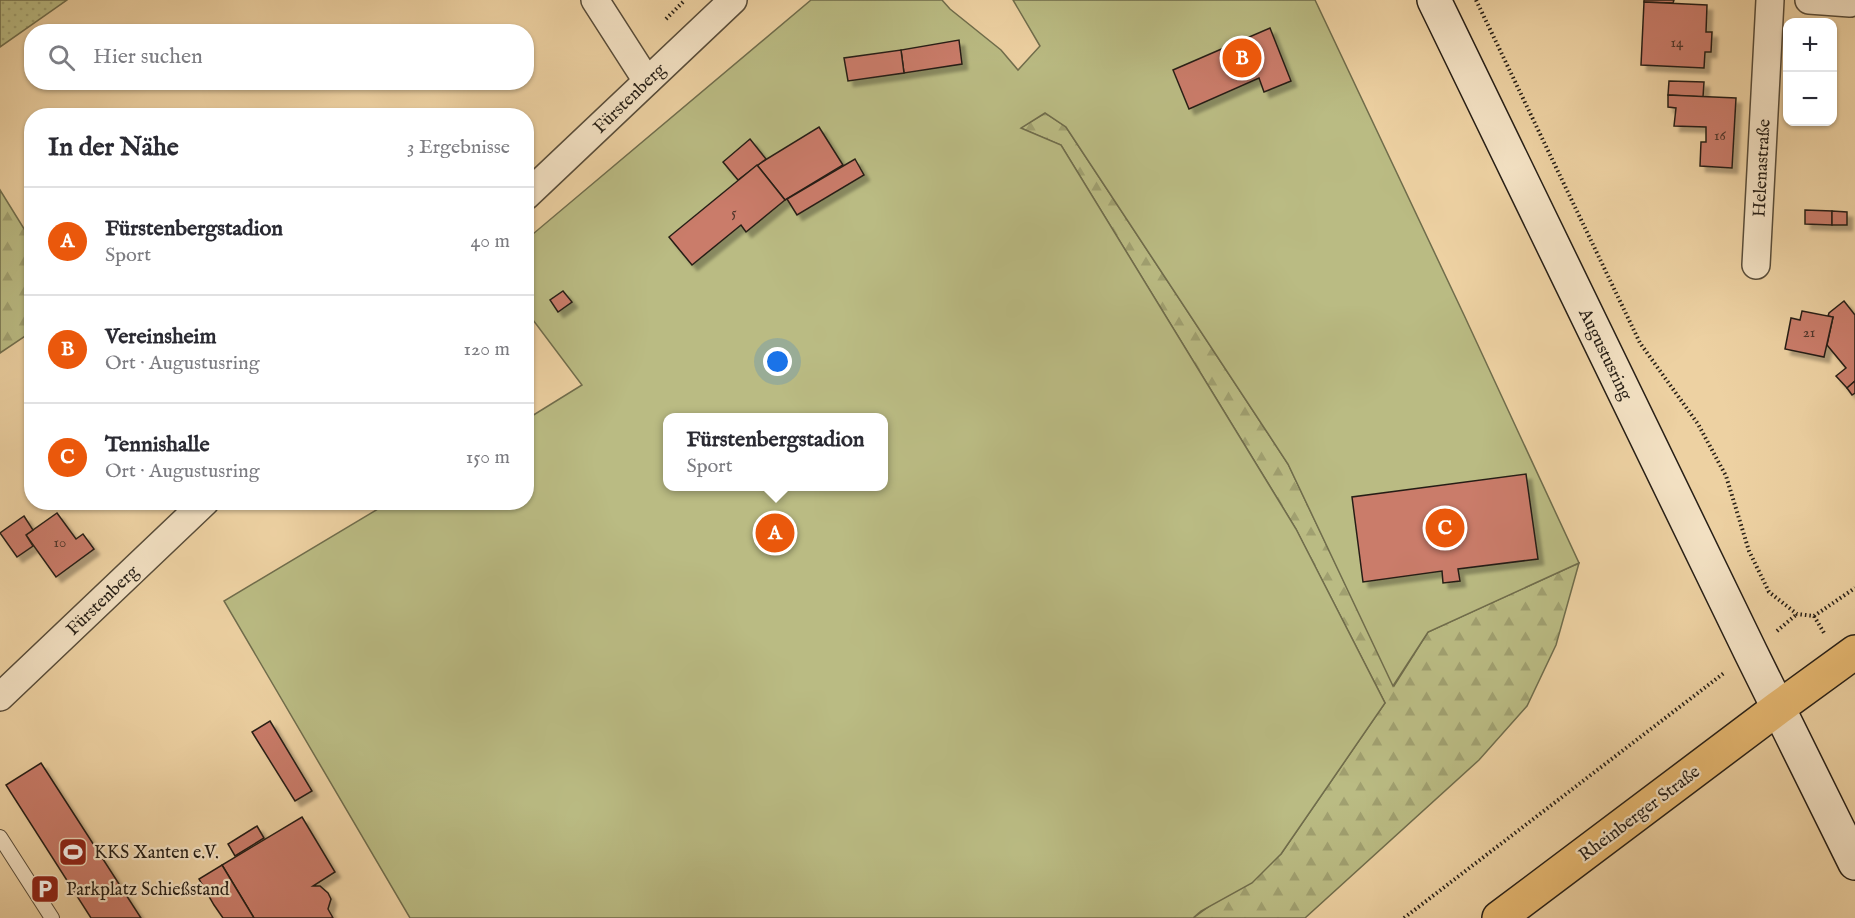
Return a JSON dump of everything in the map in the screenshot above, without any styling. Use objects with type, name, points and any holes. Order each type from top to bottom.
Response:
[{"type":"main road","name":"Augustusring","points":[[1434,0],[1855,863]]},
{"type":"main road","name":"Rheinberger Straße","points":[[1499,918],[1855,652]]},
{"type":"street","points":[[595,0],[647,81]]},
{"type":"street","name":"Fürstenberg","points":[[534,188],[732,0]]},
{"type":"street","name":"Helenastraße","points":[[1756,265],[1770,0]]},
{"type":"street","points":[[1809,0],[1850,3],[1855,1]]},
{"type":"street","name":"Fürstenberg","points":[[0,697],[197,510]]},
{"type":"lane","points":[[0,837],[52,918]]},
{"type":"path","points":[[1476,0],[1640,343],[1698,424],[1726,476],[1749,551],[1769,592],[1797,614],[1814,616],[1855,588]]},
{"type":"path","points":[[1404,918],[1751,653],[1797,614]]},
{"type":"green space","points":[[0,0],[67,0],[33,24],[24,24],[24,30],[0,47]]},
{"type":"green space","points":[[811,0],[942,0],[1001,50],[1018,70],[1040,46],[1013,0],[1315,0],[1579,563],[1428,632],[1393,686],[1288,464],[1066,127],[1045,113],[1021,128],[1061,145],[1296,529],[1385,703],[1281,854],[1252,883],[1201,911],[1193,918],[410,918],[224,601],[376,510],[534,510],[534,415],[582,385],[534,321],[534,233]]},
{"type":"green space","points":[[1045,113],[1066,127],[1288,464],[1394,686],[1428,632],[1579,563],[1556,645],[1527,706],[1479,760],[1305,918],[1193,918],[1281,854],[1385,703],[1296,529],[1061,145],[1020,128]]},
{"type":"green space","points":[[0,190],[24,229],[24,337],[0,353]]},
{"type":"building","points":[[1644,0],[1674,0],[1673,3],[1644,2]]},
{"type":"building","points":[[1644,2],[1707,5],[1706,32],[1712,32],[1711,52],[1705,52],[1704,68],[1641,65]]},
{"type":"building","points":[[1270,28],[1291,81],[1264,92],[1259,78],[1189,109],[1173,70]]},
{"type":"building","points":[[959,40],[962,64],[904,73],[901,50]]},
{"type":"building","points":[[901,50],[904,73],[848,81],[844,58]]},
{"type":"building","points":[[1669,81],[1704,82],[1703,97],[1668,95]]},
{"type":"building","points":[[1668,95],[1736,98],[1732,168],[1700,166],[1701,142],[1706,142],[1706,127],[1674,126],[1676,108],[1668,107]]},
{"type":"building","points":[[819,127],[843,165],[785,200],[757,165]]},
{"type":"building","points":[[750,139],[766,159],[738,180],[723,162]]},
{"type":"building","points":[[855,159],[864,175],[797,215],[787,199]]},
{"type":"building","points":[[757,165],[785,200],[746,232],[741,225],[692,265],[669,237]]},
{"type":"building","points":[[1805,210],[1832,211],[1832,225],[1805,224]]},
{"type":"building","points":[[1832,211],[1847,212],[1847,225],[1832,225]]},
{"type":"building","points":[[563,291],[572,302],[558,312],[550,300]]},
{"type":"building","points":[[1844,301],[1855,315],[1855,381],[1847,388],[1836,376],[1846,368],[1827,345],[1833,317],[1828,316],[1829,313]]},
{"type":"building","points":[[1802,311],[1833,317],[1824,357],[1785,349],[1791,318],[1800,320]]},
{"type":"building","points":[[1855,381],[1855,393],[1852,395],[1847,388]]},
{"type":"building","points":[[1526,474],[1538,559],[1458,569],[1460,581],[1443,583],[1442,571],[1363,582],[1352,497]]},
{"type":"building","points":[[57,513],[76,539],[83,534],[94,549],[56,577],[26,535]]},
{"type":"building","points":[[24,516],[33,530],[26,535],[33,546],[17,557],[0,533]]},
{"type":"building","points":[[270,721],[312,791],[295,801],[252,732]]},
{"type":"building","name":"KKS Xanten e.V.","points":[[41,763],[141,918],[91,918],[6,785]]},
{"type":"building","points":[[302,817],[335,872],[313,886],[320,886],[328,893],[331,899],[328,909],[333,918],[254,918],[222,865]]},
{"type":"building","points":[[257,826],[264,838],[235,856],[228,844]]},
{"type":"building","points":[[222,865],[254,918],[223,918],[214,905],[199,879]]},
{"type":"place","name":"Vereinsheim","points":[[1242,58]]},
{"type":"place","name":"Tennishalle","points":[[1445,528]]},
{"type":"place","name":"Fürstenbergstadion","points":[[775,533]]},
{"type":"place","name":"KKS Xanten e.V.","points":[[73,852]]},
{"type":"place","name":"Parkplatz Schießstand","points":[[45,889]]}]
